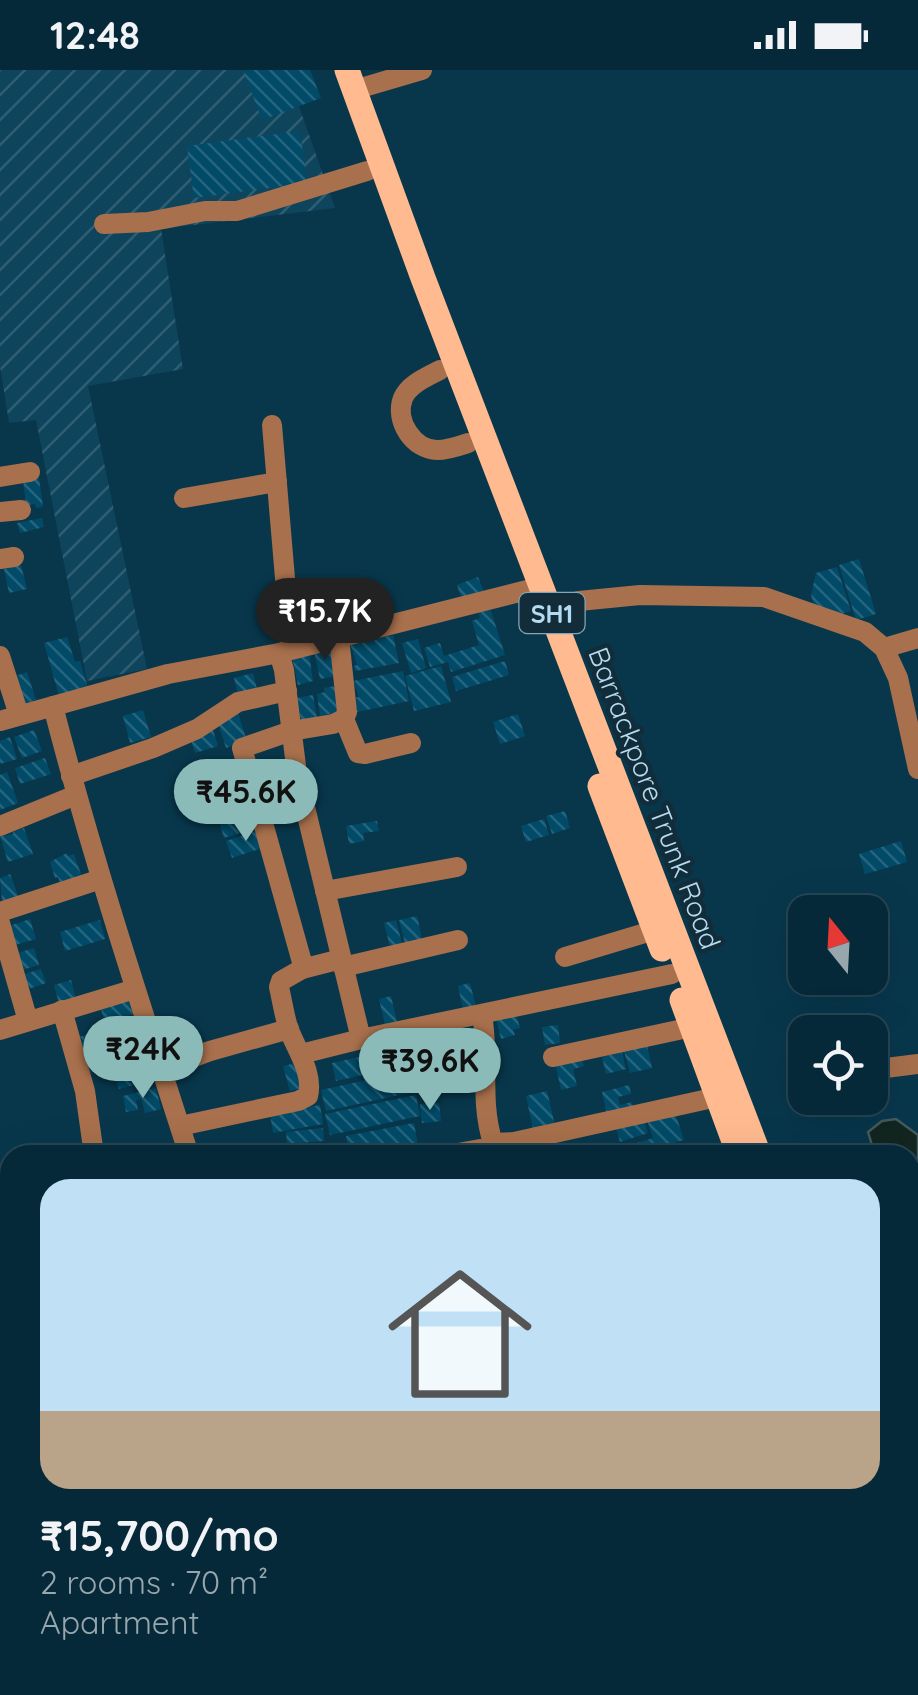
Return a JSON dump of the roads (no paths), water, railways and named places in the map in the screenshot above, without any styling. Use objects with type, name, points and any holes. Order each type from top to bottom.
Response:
[{"type":"main road","name":"Barrackpore Trunk Road","points":[[330,70],[468,443],[539,594],[754,1145]]},
{"type":"main road","name":"Barrackpore Trunk Road","points":[[350,80],[735,1145]]},
{"type":"street","points":[[350,80],[422,70]]},
{"type":"street","points":[[104,224],[148,222],[205,211],[237,211],[367,171]]},
{"type":"street","points":[[440,370],[414,384],[403,396],[400,412],[404,426],[424,448],[440,450],[468,443]]},
{"type":"street","points":[[272,425],[287,691],[297,774],[360,1039]]},
{"type":"street","points":[[0,477],[30,472]]},
{"type":"street","points":[[184,498],[277,482]]},
{"type":"street","points":[[0,656],[10,718],[168,674],[285,652],[473,605],[539,594],[579,601],[640,595],[764,597],[878,637],[918,638]]},
{"type":"street","points":[[339,637],[347,712],[344,719],[358,753],[411,742]]},
{"type":"street","points":[[878,637],[898,678],[918,769]]},
{"type":"street","points":[[0,826],[129,757],[197,729],[238,702],[287,691]]},
{"type":"street","points":[[53,706],[135,990],[187,1145]]},
{"type":"street","points":[[302,969],[242,748],[344,719]]},
{"type":"street","points":[[325,891],[457,867]]},
{"type":"street","points":[[0,912],[101,878]]},
{"type":"street","points":[[0,923],[28,1021]]},
{"type":"street","points":[[565,957],[655,930]]},
{"type":"street","points":[[180,1126],[308,1096],[310,1088],[302,1054],[289,1029],[281,981],[302,969],[458,940]]},
{"type":"street","points":[[302,1054],[672,974]]},
{"type":"street","points":[[0,1030],[135,990]]},
{"type":"street","points":[[62,1010],[85,1091],[93,1145]]},
{"type":"street","points":[[482,1015],[484,1145]]},
{"type":"street","points":[[554,1057],[692,1028]]},
{"type":"street","points":[[161,1068],[289,1029]]},
{"type":"street","points":[[888,1068],[918,1064]]},
{"type":"street","points":[[501,1145],[717,1096]]},
{"type":"water","points":[[896,1119],[918,1135],[918,1145],[872,1145],[868,1132],[882,1121]]}]
